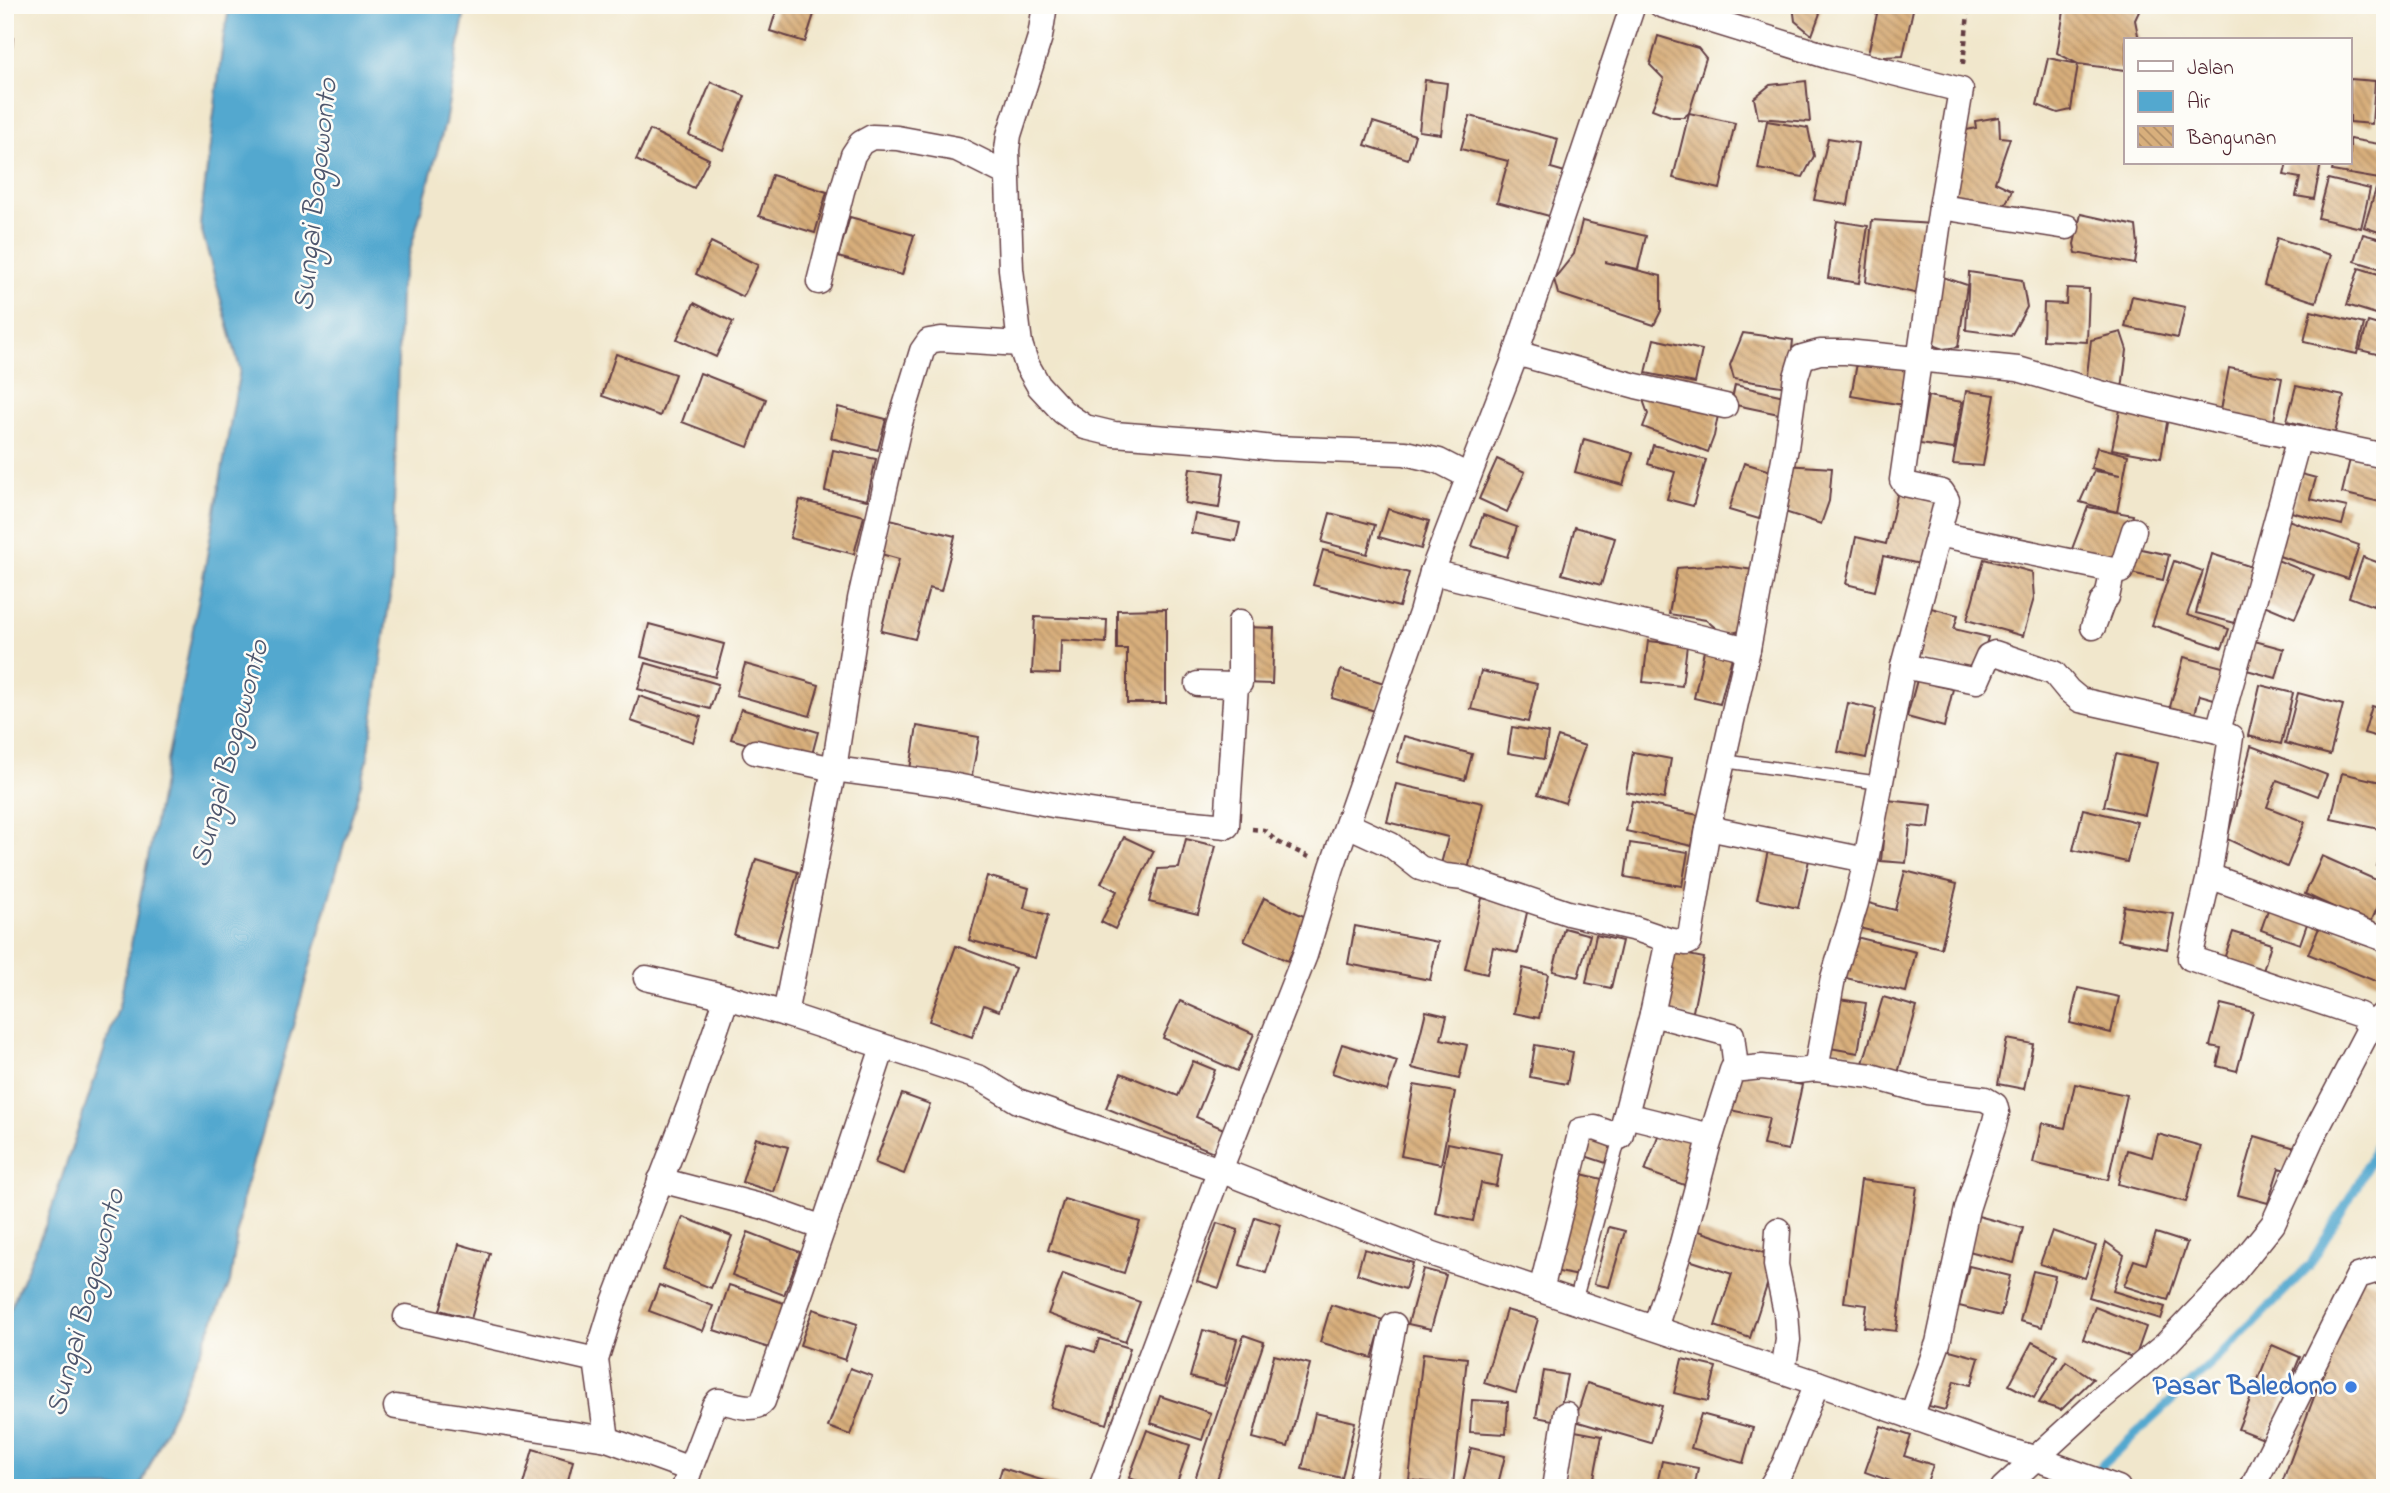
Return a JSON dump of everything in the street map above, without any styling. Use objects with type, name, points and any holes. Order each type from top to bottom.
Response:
[{"type":"street","points":[[1045,5],[1040,37],[1009,135],[1007,174],[1011,269],[1020,344],[1027,365],[1039,386],[1062,412],[1085,427],[1114,435],[1220,442],[1273,449],[1405,453],[1439,461],[1468,476]]},
{"type":"street","points":[[1107,1486],[1220,1170],[1305,955],[1432,572],[1516,353],[1633,5]]},
{"type":"street","points":[[1661,5],[1830,57],[1961,90],[1941,207],[1902,480],[1905,484],[1942,492],[1946,496],[1903,666],[1866,860],[1833,978],[1816,1069]]},
{"type":"street","points":[[819,282],[842,191],[853,155],[861,143],[872,137],[897,138],[957,149],[1007,174]]},
{"type":"street","points":[[1941,207],[2067,227]]},
{"type":"street","points":[[785,1014],[834,769],[860,599],[899,426],[922,351],[929,341],[941,339],[1020,344]]},
{"type":"street","points":[[1348,825],[1391,845],[1420,868],[1445,876],[1464,878],[1568,913],[1636,929],[1668,940],[1686,943],[1692,938],[1708,828],[1748,649],[1786,447],[1796,377],[1802,356],[1808,353],[1833,352],[2018,369],[2104,394],[2385,456]]},
{"type":"street","points":[[1516,353],[1636,386],[1726,406]]},
{"type":"street","points":[[2218,732],[2299,438]]},
{"type":"street","points":[[1938,534],[2122,571],[2134,530]]},
{"type":"street","points":[[2093,627],[2103,600],[2107,597],[2113,570]]},
{"type":"street","points":[[1432,572],[1748,649]]},
{"type":"street","points":[[1198,684],[1240,683],[1240,622]]},
{"type":"street","points":[[1903,666],[1978,681],[1988,656],[1995,653],[2054,673],[2068,690],[2080,699],[2231,737],[2209,876],[2190,958],[2378,1019],[2311,1140],[2273,1224],[2230,1277],[2166,1344],[2044,1461],[2003,1488]]},
{"type":"street","points":[[755,752],[834,769],[946,784],[1058,806],[1130,817],[1227,826],[1236,685]]},
{"type":"street","points":[[1708,828],[1866,860]]},
{"type":"street","points":[[2209,876],[2385,939]]},
{"type":"street","points":[[1623,1126],[1668,940]]},
{"type":"street","points":[[646,978],[785,1014],[980,1078],[1018,1101],[1220,1170],[1433,1254],[1783,1371],[2110,1485]]},
{"type":"street","points":[[607,1439],[596,1360],[618,1290],[690,1104],[727,997]]},
{"type":"street","points":[[1652,1014],[1732,1035],[1737,1068]]},
{"type":"street","points":[[396,1407],[607,1439],[687,1478],[718,1401],[752,1408],[763,1401],[883,1047]]},
{"type":"street","points":[[1656,1328],[1732,1070],[1762,1068],[1798,1072],[1816,1069],[1871,1076],[1927,1092],[1985,1100],[1995,1105],[1997,1113],[1967,1209],[1938,1343],[1911,1417]]},
{"type":"street","points":[[1541,1290],[1581,1130],[1623,1126],[1711,1136]]},
{"type":"street","points":[[660,1180],[764,1207],[823,1228]]},
{"type":"street","points":[[1778,1230],[1776,1265],[1786,1312],[1788,1340],[1783,1371]]},
{"type":"street","points":[[2252,1488],[2358,1276],[2385,1268]]},
{"type":"street","points":[[406,1317],[596,1360]]},
{"type":"street","points":[[1365,1487],[1394,1325]]},
{"type":"street","points":[[1770,1488],[1784,1465],[1817,1383]]},
{"type":"street","points":[[1554,1488],[1566,1414]]},
{"type":"lane","points":[[1724,761],[1880,783]]},
{"type":"lane","points":[[1575,1302],[1623,1126]]},
{"type":"path","points":[[1961,90],[1968,13],[1966,5]]},
{"type":"path","points":[[1227,826],[1264,830],[1276,841],[1332,867]]},
{"type":"water","name":"Sungai Bogowonto","points":[[230,5],[466,5],[445,123],[400,288],[392,580],[368,758],[243,1196],[230,1283],[140,1488],[5,1488],[5,1321],[48,1219],[119,1006],[205,567],[240,369],[200,224]]},
{"type":"building","points":[[778,5],[817,5],[805,42],[770,31]]},
{"type":"building","points":[[1793,5],[1823,5],[1812,35],[1795,21]]},
{"type":"building","points":[[1879,5],[1914,5],[1903,56],[1882,57],[1868,54]]},
{"type":"building","points":[[2065,5],[2142,5],[2135,20],[2139,38],[2124,38],[2124,70],[2078,64],[2057,53]]},
{"type":"building","points":[[2339,5],[2377,5],[2377,9],[2339,10]]},
{"type":"building","points":[[1658,36],[1698,48],[1706,58],[1689,113],[1684,117],[1673,117],[1652,109],[1664,79],[1650,65]]},
{"type":"building","points":[[5,37],[13,38],[9,76],[5,76]]},
{"type":"building","points":[[2048,58],[2078,64],[2071,110],[2058,113],[2037,105]]},
{"type":"building","points":[[2352,79],[2375,81],[2372,124],[2352,122]]},
{"type":"building","points":[[1425,80],[1447,83],[1441,134],[1419,131]]},
{"type":"building","points":[[1806,81],[1810,122],[1758,118],[1754,98],[1770,85]]},
{"type":"building","points":[[711,82],[745,96],[723,150],[689,135]]},
{"type":"building","points":[[1689,113],[1735,123],[1720,189],[1673,178]]},
{"type":"building","points":[[1470,116],[1558,139],[1551,168],[1565,172],[1553,217],[1497,202],[1508,161],[1461,149]]},
{"type":"building","points":[[1999,117],[2000,137],[2010,138],[1995,182],[2012,190],[2004,208],[1949,197],[1962,131],[1976,128],[1975,121]]},
{"type":"building","points":[[1767,121],[1808,128],[1814,156],[1803,177],[1758,169]]},
{"type":"building","points":[[1373,122],[1415,135],[1408,159],[1365,145]]},
{"type":"building","points":[[650,130],[709,159],[694,188],[636,160]]},
{"type":"building","points":[[1828,138],[1858,143],[1848,205],[1814,200]]},
{"type":"building","points":[[2352,139],[2385,145],[2385,180],[2332,171],[2334,164],[2352,164]]},
{"type":"building","points":[[2287,164],[2321,164],[2314,199],[2296,196],[2300,178],[2284,175]]},
{"type":"building","points":[[772,175],[827,192],[815,233],[759,216]]},
{"type":"building","points":[[2328,179],[2370,189],[2361,228],[2318,218]]},
{"type":"building","points":[[2376,189],[2385,192],[2385,234],[2364,227]]},
{"type":"building","points":[[2081,214],[2136,226],[2138,245],[2135,264],[2076,253],[2074,244]]},
{"type":"building","points":[[850,217],[914,235],[902,275],[838,257]]},
{"type":"building","points":[[1872,220],[1932,224],[1923,295],[1866,282]]},
{"type":"building","points":[[1582,221],[1646,236],[1638,269],[1605,262],[1661,276],[1661,311],[1654,325],[1558,294],[1554,279],[1574,254]]},
{"type":"building","points":[[1837,221],[1868,226],[1859,283],[1828,278]]},
{"type":"building","points":[[2363,234],[2385,240],[2385,270],[2355,261]]},
{"type":"building","points":[[2277,238],[2331,255],[2316,302],[2264,285]]},
{"type":"building","points":[[711,242],[758,265],[743,297],[696,274]]},
{"type":"building","points":[[2359,268],[2385,276],[2385,286],[2376,314],[2347,305]]},
{"type":"building","points":[[1969,272],[2022,280],[2027,307],[2011,336],[1966,330]]},
{"type":"building","points":[[1934,274],[1967,285],[1958,347],[1943,349],[1924,342]]},
{"type":"building","points":[[2067,288],[2089,289],[2087,342],[2043,340],[2044,303],[2066,304]]},
{"type":"building","points":[[2132,296],[2185,307],[2178,338],[2125,327]]},
{"type":"building","points":[[694,303],[733,322],[716,357],[677,339]]},
{"type":"building","points":[[2311,311],[2364,324],[2357,354],[2304,342]]},
{"type":"building","points":[[2368,322],[2385,327],[2385,356],[2360,350]]},
{"type":"building","points":[[2121,332],[2127,350],[2122,389],[2086,384],[2091,340]]},
{"type":"building","points":[[1743,333],[1793,340],[1788,387],[1734,379],[1730,365]]},
{"type":"building","points":[[1654,339],[1702,350],[1695,383],[1646,373]]},
{"type":"building","points":[[616,354],[675,374],[660,416],[602,396]]},
{"type":"building","points":[[1858,358],[1909,367],[1903,405],[1851,396]]},
{"type":"building","points":[[2229,368],[2282,378],[2273,425],[2220,415]]},
{"type":"building","points":[[700,373],[766,399],[748,447],[682,422]]},
{"type":"building","points":[[1735,385],[1784,396],[1779,414],[1731,404]]},
{"type":"building","points":[[2296,386],[2344,396],[2335,433],[2287,421]]},
{"type":"building","points":[[1966,391],[1995,395],[1983,466],[1953,464]]},
{"type":"building","points":[[1928,396],[1962,402],[1954,449],[1920,444]]},
{"type":"building","points":[[1642,397],[1720,405],[1708,452],[1643,427],[1648,414]]},
{"type":"building","points":[[838,407],[886,419],[878,450],[831,438]]},
{"type":"building","points":[[2120,410],[2168,417],[2161,458],[2112,449]]},
{"type":"building","points":[[1584,439],[1633,453],[1623,485],[1575,472]]},
{"type":"building","points":[[1653,445],[1706,460],[1693,506],[1667,499],[1675,472],[1648,464]]},
{"type":"building","points":[[2097,447],[2128,455],[2117,512],[2080,502],[2094,471],[2120,475],[2091,468]]},
{"type":"building","points":[[833,450],[876,459],[867,500],[825,491]]},
{"type":"building","points":[[1497,459],[1525,472],[1507,512],[1479,499]]},
{"type":"building","points":[[2350,459],[2385,467],[2380,502],[2342,493]]},
{"type":"building","points":[[1744,463],[1774,472],[1759,519],[1729,510]]},
{"type":"building","points":[[1785,465],[1832,468],[1829,501],[1821,524],[1782,511]]},
{"type":"building","points":[[1190,468],[1224,473],[1219,508],[1185,503]]},
{"type":"building","points":[[2301,474],[2316,478],[2310,499],[2347,507],[2342,525],[2291,512]]},
{"type":"building","points":[[1898,491],[1939,500],[1925,565],[1883,556],[1875,591],[1846,584],[1856,537],[1886,544]]},
{"type":"building","points":[[800,500],[864,516],[854,554],[790,538]]},
{"type":"building","points":[[2088,507],[2133,515],[2121,561],[2072,549]]},
{"type":"building","points":[[1388,509],[1429,521],[1421,549],[1379,537]]},
{"type":"building","points":[[1330,513],[1375,525],[1367,554],[1322,542]]},
{"type":"building","points":[[1195,514],[1240,523],[1236,541],[1191,533]]},
{"type":"building","points":[[1483,515],[1517,527],[1507,557],[1472,546]]},
{"type":"building","points":[[2285,519],[2359,545],[2348,579],[2273,554]]},
{"type":"building","points":[[890,520],[955,536],[941,591],[929,588],[915,639],[881,631],[899,559],[881,554]]},
{"type":"building","points":[[1575,527],[1615,538],[1601,585],[1562,574]]},
{"type":"building","points":[[2137,548],[2169,555],[2163,580],[2131,573]]},
{"type":"building","points":[[1323,550],[1409,573],[1399,607],[1313,585]]},
{"type":"building","points":[[2212,554],[2255,568],[2239,624],[2196,613]]},
{"type":"building","points":[[2363,557],[2385,565],[2385,575],[2373,606],[2349,597]]},
{"type":"building","points":[[1984,559],[2032,572],[2034,598],[2023,636],[1967,620]]},
{"type":"building","points":[[2277,560],[2314,575],[2295,618],[2259,603]]},
{"type":"building","points":[[2174,561],[2203,571],[2187,615],[2229,629],[2222,648],[2152,625]]},
{"type":"building","points":[[1718,565],[1754,570],[1740,631],[1724,635],[1706,620],[1669,614],[1677,568]]},
{"type":"building","points":[[1931,608],[1958,615],[1954,629],[1988,637],[1979,672],[1918,658]]},
{"type":"building","points":[[1166,609],[1166,703],[1127,703],[1127,649],[1117,649],[1117,610]]},
{"type":"building","points":[[1035,617],[1107,620],[1106,643],[1061,640],[1060,674],[1032,673]]},
{"type":"building","points":[[649,624],[724,644],[715,677],[641,657]]},
{"type":"building","points":[[1245,627],[1274,628],[1272,684],[1243,683]]},
{"type":"building","points":[[2251,640],[2284,649],[2276,678],[2243,669]]},
{"type":"building","points":[[1648,641],[1687,645],[1682,686],[1643,682]]},
{"type":"building","points":[[1705,646],[1733,653],[1720,704],[1694,698]]},
{"type":"building","points":[[2184,657],[2230,669],[2221,701],[2200,695],[2193,721],[2168,714]]},
{"type":"building","points":[[646,663],[718,684],[710,709],[638,689]]},
{"type":"building","points":[[745,664],[819,685],[810,716],[736,695]]},
{"type":"building","points":[[1341,670],[1384,683],[1375,711],[1332,698]]},
{"type":"building","points":[[1481,671],[1537,684],[1528,722],[1471,709]]},
{"type":"building","points":[[1917,680],[1953,689],[1944,727],[1907,717]]},
{"type":"building","points":[[2260,685],[2293,693],[2281,744],[2248,736]]},
{"type":"building","points":[[2298,693],[2343,705],[2330,755],[2285,743]]},
{"type":"building","points":[[639,696],[701,717],[693,742],[631,721]]},
{"type":"building","points":[[1848,703],[1876,709],[1866,758],[1838,752]]},
{"type":"building","points":[[2372,706],[2385,710],[2385,739],[2364,733]]},
{"type":"building","points":[[741,709],[818,732],[810,762],[731,739]]},
{"type":"building","points":[[917,726],[979,737],[971,780],[910,769]]},
{"type":"building","points":[[1512,727],[1548,733],[1544,759],[1508,753]]},
{"type":"building","points":[[1404,736],[1472,754],[1465,780],[1397,762]]},
{"type":"building","points":[[1558,737],[1585,746],[1565,803],[1538,794]]},
{"type":"building","points":[[2251,746],[2327,775],[2318,796],[2277,780],[2267,807],[2305,822],[2287,867],[2227,839]]},
{"type":"building","points":[[1633,752],[1671,759],[1664,799],[1626,792]]},
{"type":"building","points":[[2116,754],[2157,763],[2145,815],[2104,806]]},
{"type":"building","points":[[2342,773],[2385,783],[2384,830],[2331,819]]},
{"type":"building","points":[[1396,784],[1483,803],[1468,870],[1441,864],[1448,837],[1387,822]]},
{"type":"building","points":[[1887,800],[1932,805],[1929,828],[1910,826],[1906,863],[1881,861]]},
{"type":"building","points":[[1632,801],[1698,815],[1692,846],[1626,831]]},
{"type":"building","points":[[2083,809],[2137,822],[2127,862],[2073,850]]},
{"type":"building","points":[[1124,837],[1154,851],[1115,929],[1101,922],[1117,891],[1101,883]]},
{"type":"building","points":[[1186,839],[1216,846],[1198,914],[1149,902],[1158,869],[1179,868]]},
{"type":"building","points":[[1630,843],[1688,852],[1682,886],[1625,877]]},
{"type":"building","points":[[2385,847],[2385,869],[2377,866]]},
{"type":"building","points":[[1768,851],[1809,860],[1798,908],[1757,899]]},
{"type":"building","points":[[2322,856],[2385,884],[2385,891],[2370,924],[2305,894]]},
{"type":"building","points":[[756,859],[798,872],[776,947],[734,935]]},
{"type":"building","points":[[1905,871],[1957,884],[1941,948],[1859,928],[1865,902],[1895,910]]},
{"type":"building","points":[[987,876],[1029,888],[1024,908],[1048,915],[1035,958],[969,940]]},
{"type":"building","points":[[1264,898],[1308,918],[1288,961],[1244,941]]},
{"type":"building","points":[[1482,898],[1528,908],[1518,953],[1493,947],[1487,974],[1465,969]]},
{"type":"building","points":[[2124,906],[2174,914],[2167,949],[2118,940]]},
{"type":"building","points":[[2269,907],[2308,921],[2300,944],[2261,930]]},
{"type":"building","points":[[2321,923],[2385,950],[2385,985],[2308,954]]},
{"type":"building","points":[[1355,926],[1438,942],[1430,980],[1348,964]]},
{"type":"building","points":[[1564,928],[1590,935],[1578,977],[1553,971]]},
{"type":"building","points":[[2233,932],[2271,944],[2263,971],[2224,959]]},
{"type":"building","points":[[1596,935],[1622,941],[1611,988],[1586,983]]},
{"type":"building","points":[[1856,937],[1916,952],[1906,992],[1846,978]]},
{"type":"building","points":[[956,946],[1015,968],[999,1011],[984,1005],[972,1037],[929,1021]]},
{"type":"building","points":[[1673,952],[1704,958],[1692,1016],[1661,1010]]},
{"type":"building","points":[[1523,968],[1548,974],[1539,1018],[1514,1013]]},
{"type":"building","points":[[2078,988],[2119,997],[2111,1033],[2070,1023]]},
{"type":"building","points":[[1883,997],[1917,1007],[1898,1073],[1863,1063]]},
{"type":"building","points":[[1838,999],[1866,1003],[1858,1053],[1830,1048]]},
{"type":"building","points":[[1180,1001],[1254,1034],[1237,1071],[1163,1038]]},
{"type":"building","points":[[2221,1004],[2253,1012],[2237,1071],[2217,1066],[2221,1048],[2210,1046]]},
{"type":"building","points":[[1426,1011],[1447,1016],[1441,1039],[1467,1045],[1459,1079],[1412,1068]]},
{"type":"building","points":[[2007,1039],[2033,1044],[2024,1089],[1998,1084]]},
{"type":"building","points":[[1342,1044],[1397,1061],[1387,1091],[1332,1073]]},
{"type":"building","points":[[1535,1045],[1573,1052],[1567,1084],[1530,1077]]},
{"type":"building","points":[[1193,1061],[1215,1070],[1196,1117],[1226,1130],[1216,1153],[1106,1108],[1121,1073],[1178,1096]]},
{"type":"building","points":[[1738,1072],[1802,1085],[1788,1150],[1763,1145],[1769,1118],[1730,1110]]},
{"type":"building","points":[[2075,1084],[2127,1095],[2108,1180],[2033,1163],[2042,1123],[2065,1128]]},
{"type":"building","points":[[1414,1085],[1455,1092],[1441,1164],[1401,1156]]},
{"type":"building","points":[[902,1094],[930,1104],[904,1174],[875,1163]]},
{"type":"building","points":[[1661,1128],[1706,1144],[1690,1187],[1645,1171]]},
{"type":"building","points":[[1586,1133],[1613,1142],[1606,1163],[1579,1154]]},
{"type":"building","points":[[2158,1134],[2201,1146],[2186,1202],[2118,1184],[2127,1150],[2152,1157]]},
{"type":"building","points":[[2255,1136],[2295,1148],[2289,1171],[2279,1168],[2268,1203],[2238,1195]]},
{"type":"building","points":[[756,1138],[788,1147],[774,1192],[742,1182]]},
{"type":"building","points":[[1448,1143],[1502,1154],[1496,1186],[1481,1183],[1473,1221],[1435,1213]]},
{"type":"building","points":[[1577,1173],[1602,1179],[1579,1276],[1554,1271]]},
{"type":"building","points":[[1861,1180],[1917,1187],[1896,1331],[1864,1327],[1867,1305],[1844,1302]]},
{"type":"building","points":[[1064,1199],[1140,1222],[1124,1273],[1048,1250]]},
{"type":"building","points":[[1978,1216],[2023,1228],[2014,1263],[1969,1251]]},
{"type":"building","points":[[683,1217],[732,1236],[711,1288],[663,1269]]},
{"type":"building","points":[[1255,1217],[1281,1225],[1266,1273],[1240,1265]]},
{"type":"building","points":[[1217,1223],[1238,1230],[1219,1288],[1197,1281]]},
{"type":"building","points":[[1609,1227],[1625,1231],[1609,1287],[1594,1284]]},
{"type":"building","points":[[1696,1230],[1776,1257],[1750,1338],[1715,1326],[1732,1274],[1686,1259]]},
{"type":"building","points":[[2052,1231],[2096,1246],[2085,1278],[2040,1264]]},
{"type":"building","points":[[748,1232],[800,1252],[784,1295],[732,1275]]},
{"type":"building","points":[[2156,1233],[2187,1243],[2168,1300],[2124,1286],[2134,1260],[2146,1264]]},
{"type":"building","points":[[2106,1242],[2124,1255],[2113,1291],[2165,1307],[2161,1319],[2089,1297]]},
{"type":"building","points":[[459,1244],[490,1253],[471,1319],[440,1310]]},
{"type":"building","points":[[1364,1249],[1413,1263],[1405,1289],[1357,1274]]},
{"type":"building","points":[[1969,1266],[2010,1276],[2001,1316],[1959,1306]]},
{"type":"building","points":[[1423,1269],[1446,1275],[1431,1329],[1408,1324]]},
{"type":"building","points":[[2033,1271],[2055,1276],[2042,1327],[2020,1321]]},
{"type":"building","points":[[1063,1274],[1140,1302],[1125,1342],[1048,1314]]},
{"type":"building","name":"Pasar Baledono","points":[[2359,1277],[2385,1286],[2385,1488],[2280,1488]]},
{"type":"building","points":[[659,1285],[713,1306],[703,1331],[649,1311]]},
{"type":"building","points":[[729,1285],[790,1305],[775,1350],[714,1330]]},
{"type":"building","points":[[1331,1305],[1383,1320],[1372,1358],[1320,1342]]},
{"type":"building","points":[[2095,1307],[2146,1327],[2135,1358],[2083,1339]]},
{"type":"building","points":[[813,1309],[857,1324],[845,1360],[800,1345]]},
{"type":"building","points":[[1506,1310],[1538,1319],[1516,1393],[1484,1383]]},
{"type":"building","points":[[1203,1330],[1237,1339],[1224,1386],[1190,1377]]},
{"type":"building","points":[[1244,1335],[1264,1342],[1214,1488],[1192,1488]]},
{"type":"building","points":[[1099,1339],[1130,1348],[1107,1424],[1051,1407],[1069,1344],[1095,1352]]},
{"type":"building","points":[[2032,1342],[2057,1355],[2034,1398],[2009,1385]]},
{"type":"building","points":[[2272,1345],[2300,1357],[2266,1440],[2238,1429]]},
{"type":"building","points":[[1946,1349],[1979,1358],[1971,1385],[1954,1381],[1945,1410],[1929,1406]]},
{"type":"building","points":[[1423,1353],[1467,1358],[1453,1485],[1409,1480]]},
{"type":"building","points":[[1274,1355],[1310,1364],[1288,1447],[1253,1438]]},
{"type":"building","points":[[1682,1359],[1716,1367],[1708,1401],[1674,1393]]},
{"type":"building","points":[[2066,1361],[2093,1379],[2061,1410],[2039,1403]]},
{"type":"building","points":[[850,1368],[872,1376],[850,1435],[828,1427]]},
{"type":"building","points":[[1544,1371],[1567,1375],[1558,1421],[1536,1417]]},
{"type":"building","points":[[1587,1383],[1662,1406],[1651,1443],[1575,1421]]},
{"type":"building","points":[[1160,1396],[1211,1413],[1202,1440],[1151,1423]]},
{"type":"building","points":[[1472,1400],[1508,1402],[1506,1434],[1470,1432]]},
{"type":"building","points":[[1315,1413],[1355,1422],[1342,1478],[1302,1469]]},
{"type":"building","points":[[1701,1414],[1753,1428],[1743,1463],[1691,1448]]},
{"type":"building","points":[[1881,1426],[1911,1436],[1904,1456],[1933,1465],[1925,1488],[1910,1488],[1865,1472]]},
{"type":"building","points":[[1147,1430],[1190,1445],[1175,1488],[1158,1488],[1129,1478]]},
{"type":"building","points":[[1575,1431],[1602,1436],[1592,1488],[1564,1488]]},
{"type":"building","points":[[1471,1448],[1505,1456],[1497,1488],[1462,1488]]},
{"type":"building","points":[[533,1449],[573,1461],[566,1488],[522,1488]]},
{"type":"building","points":[[1662,1461],[1698,1468],[1695,1484],[1709,1488],[1656,1488]]},
{"type":"building","points":[[1002,1468],[1064,1487],[1064,1488],[996,1488]]},
{"type":"waterway","points":[[2077,1488],[2222,1354],[2309,1266],[2359,1182],[2385,1129]]},
{"type":"place","name":"Pasar Baledono","points":[[2351,1387]]}]
